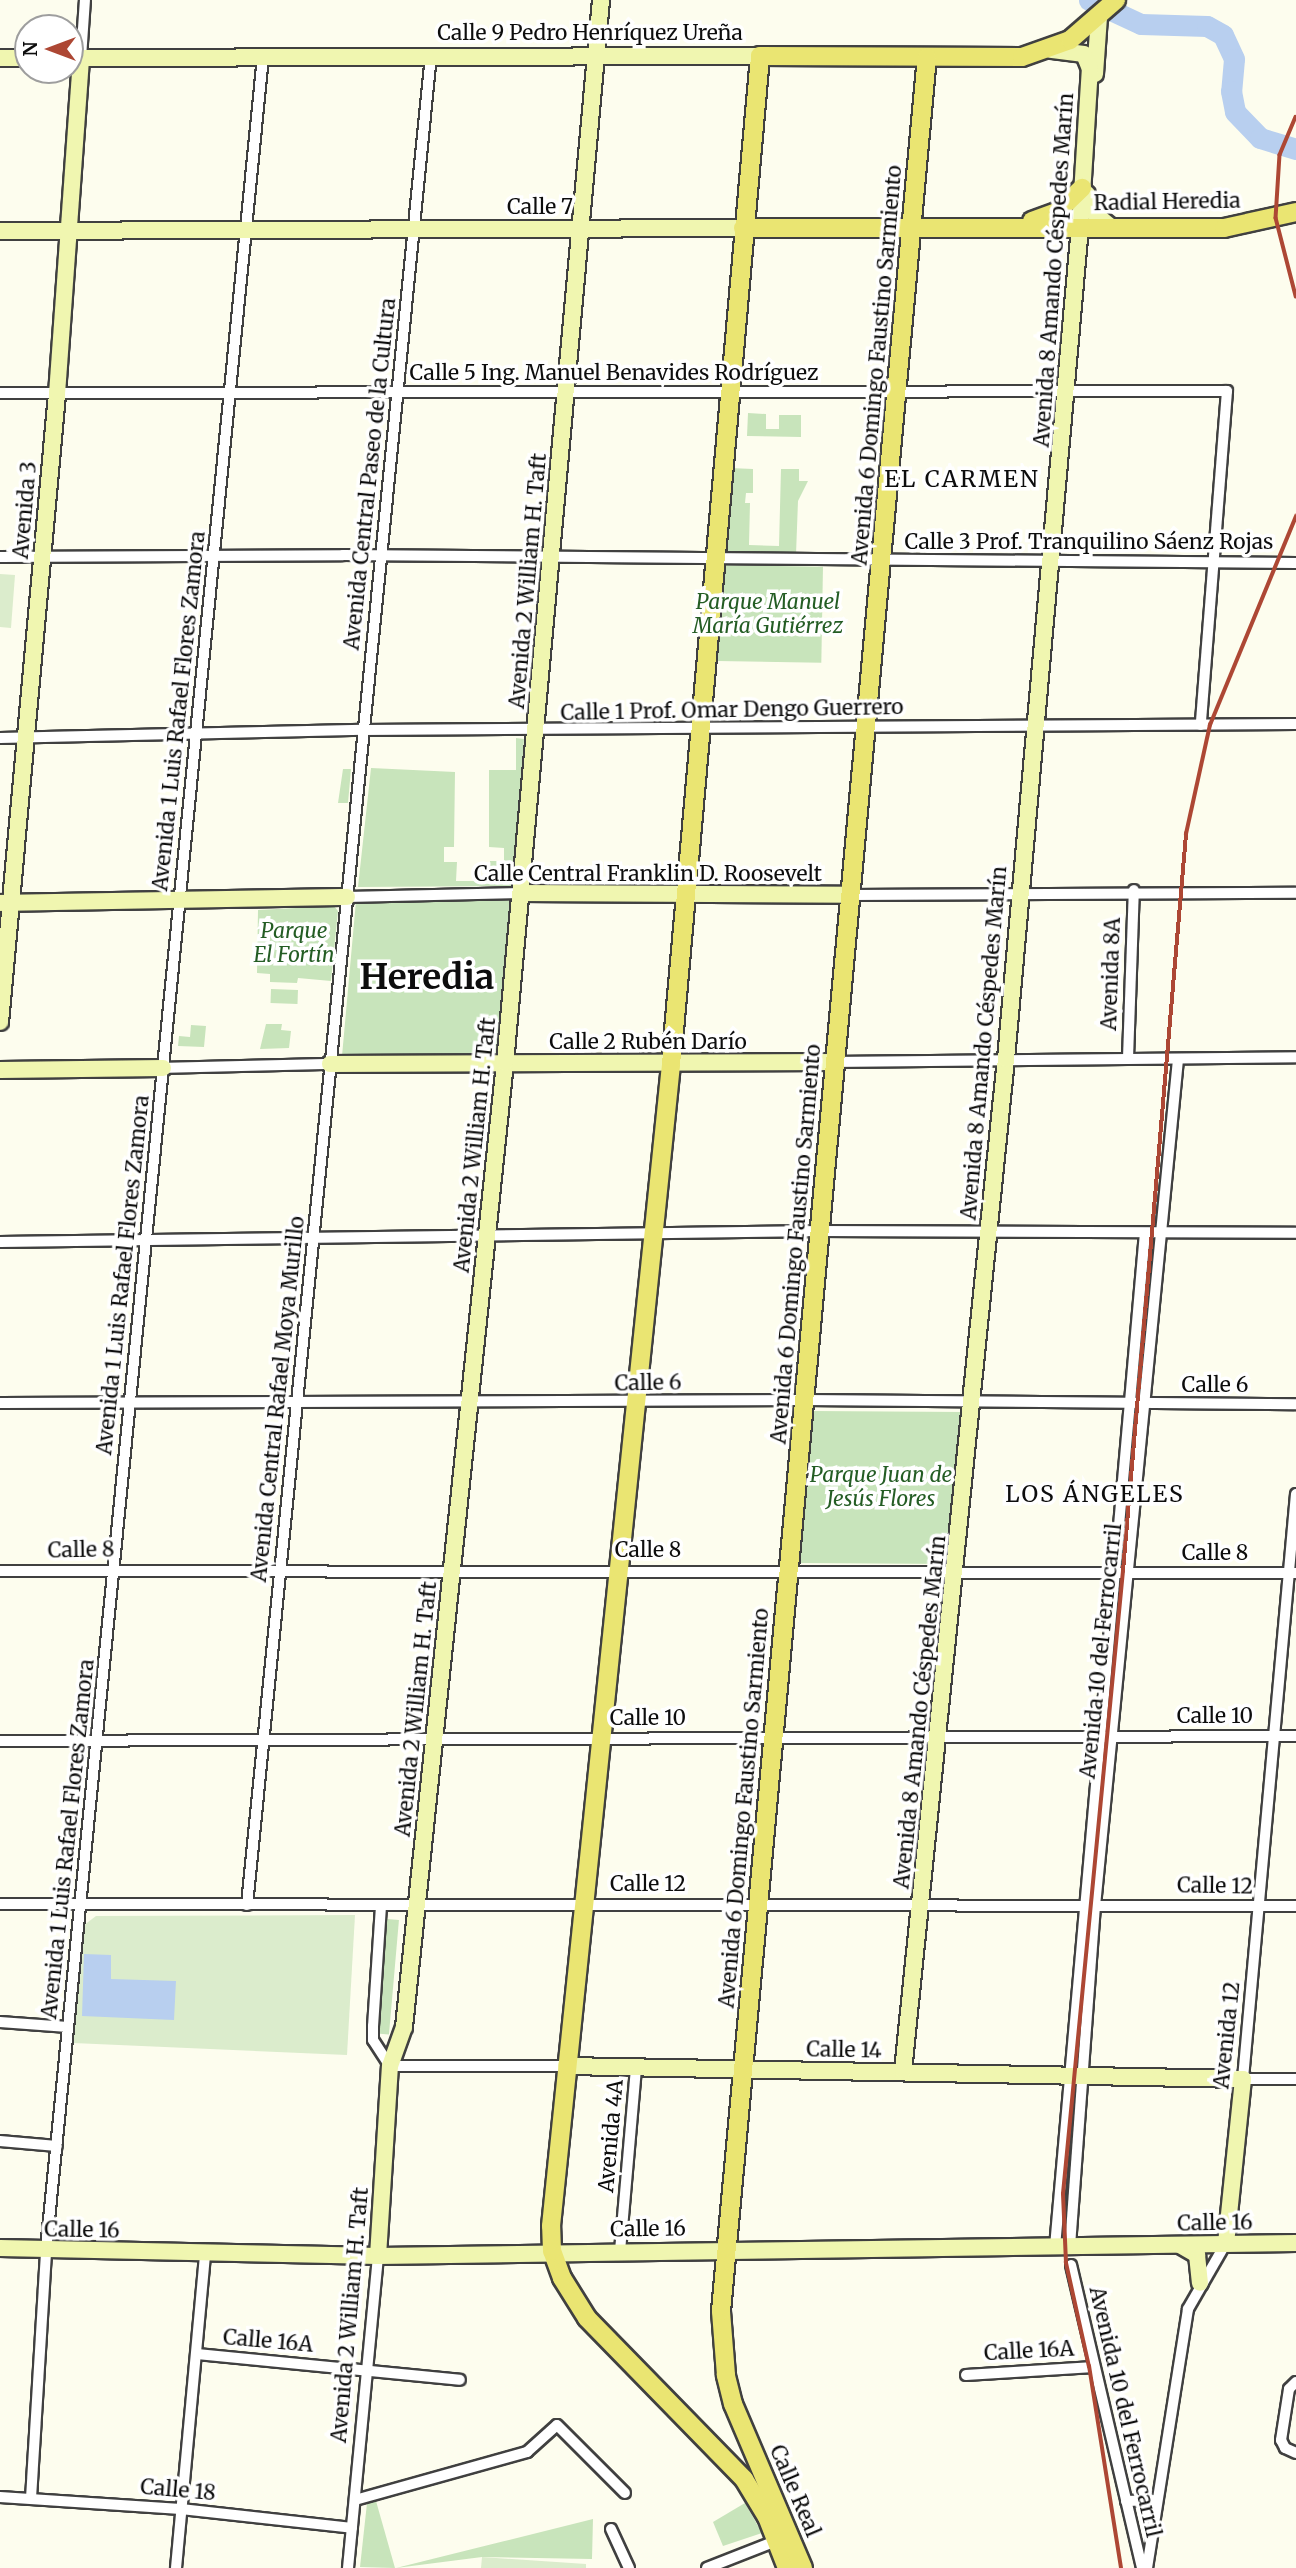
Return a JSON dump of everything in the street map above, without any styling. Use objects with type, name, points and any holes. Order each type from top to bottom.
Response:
[{"type":"main road","points":[[1100,16],[1116,0]]},
{"type":"main road","name":"Calle 9 Pedro Henríquez Ureña","points":[[760,56],[1022,57],[1050,50],[1100,16]]},
{"type":"main road","points":[[552,2251],[566,2066],[587,1903],[703,731],[743,228],[760,56]]},
{"type":"main road","name":"Avenida 6 Domingo Faustino Sarmiento","points":[[744,2432],[726,2375],[722,2342],[724,2250],[774,1737],[927,57]]},
{"type":"main road","points":[[1009,227],[1057,212],[1082,188]]},
{"type":"main road","name":"Radial Heredia","points":[[1080,226],[1224,228],[1296,212]]},
{"type":"main road","name":"Calle 7","points":[[743,228],[913,230],[1080,226]]},
{"type":"main road","name":"Calle Real","points":[[552,2251],[562,2278],[587,2318],[744,2479],[787,2568]]},
{"type":"main road","points":[[717,2450],[736,2446],[744,2432]]},
{"type":"main road","name":"Calle Real","points":[[744,2432],[803,2568]]},
{"type":"main road","points":[[744,2479],[751,2467],[761,2466]]},
{"type":"street","name":"Avenida 2 William H. Taft","points":[[348,2568],[378,2256],[390,2066],[404,2026],[522,894],[578,230],[601,0]]},
{"type":"street","name":"Avenida 8 Amando Céspedes Marín","points":[[1100,16],[1087,202],[1111,227]]},
{"type":"street","name":"Avenida 8 Amando Céspedes Marín","points":[[903,2071],[940,1737],[987,1232],[1006,1059],[1080,226],[1088,60],[1068,49],[1050,50]]},
{"type":"street","name":"Avenida 1 Luis Rafael Flores Zamora","points":[[31,2498],[47,2250],[68,2027],[263,56]]},
{"type":"street","name":"Avenida Central Paseo de la Cultura","points":[[347,897],[431,56]]},
{"type":"street","name":"Calle 9 Pedro Henríquez Ureña","points":[[84,58],[760,56]]},
{"type":"street","name":"Avenida 3","points":[[0,1022],[6,903],[27,738],[57,394],[75,84]]},
{"type":"street","name":"Calle 7","points":[[0,231],[743,228]]},
{"type":"street","name":"Calle 5 Ing. Manuel Benavides Rodríguez","points":[[0,393],[1227,391],[1216,560]]},
{"type":"street","name":"Calle 3 Prof. Tranquilino Sáenz Rojas","points":[[0,557],[381,555],[716,561],[1052,559],[1296,563]]},
{"type":"street","points":[[1201,725],[1216,560]]},
{"type":"street","name":"Calle 1 Prof. Omar Dengo Guerrero","points":[[0,738],[363,730],[703,731],[1296,724]]},
{"type":"street","name":"Calle Central Franklin D. Roosevelt","points":[[6,903],[522,894],[851,895],[1133,890],[1296,893]]},
{"type":"street","name":"Avenida 8A","points":[[1128,1058],[1133,890]]},
{"type":"street","name":"Avenida Central Rafael Moya Murillo","points":[[247,1905],[347,897]]},
{"type":"street","name":"Calle 2 Rubén Darío","points":[[0,1070],[330,1064],[671,1064],[1296,1058]]},
{"type":"street","name":"Avenida 10 del Ferrocarril","points":[[1062,2247],[1074,2075],[1090,1906],[1178,1059]]},
{"type":"street","points":[[0,1242],[820,1231],[1296,1233]]},
{"type":"street","name":"Avenida 10 del Ferrocarril","points":[[1123,1571],[1131,1406],[1145,1233]]},
{"type":"street","name":"Calle 6","points":[[0,1403],[130,1401],[470,1404],[805,1400],[1131,1406],[1296,1404]]},
{"type":"street","name":"Avenida 12","points":[[1144,2568],[1184,2329],[1200,2283],[1226,2243],[1261,1906],[1292,1572],[1296,1494]]},
{"type":"street","name":"Calle 8","points":[[0,1571],[620,1569],[1292,1572]]},
{"type":"street","name":"Calle 10","points":[[0,1741],[435,1742],[602,1737],[1296,1736]]},
{"type":"street","name":"Calle 12","points":[[0,1905],[417,1906],[587,1903],[1296,1906]]},
{"type":"street","points":[[382,1906],[373,2040],[390,2066]]},
{"type":"street","points":[[0,2022],[68,2027]]},
{"type":"street","name":"Calle 14","points":[[390,2066],[636,2067],[1296,2079]]},
{"type":"street","name":"Avenida 4A","points":[[620,2250],[636,2067]]},
{"type":"street","points":[[0,2141],[57,2146]]},
{"type":"street","name":"Calle 16","points":[[0,2248],[378,2256],[620,2250],[1296,2243]]},
{"type":"street","points":[[1180,2245],[1196,2255],[1200,2283]]},
{"type":"street","points":[[176,2568],[205,2253]]},
{"type":"street","name":"Avenida 10 del Ferrocarril","points":[[1071,2265],[1144,2568]]},
{"type":"street","name":"Calle 16A","points":[[197,2354],[460,2380]]},
{"type":"street","name":"Calle 16A","points":[[966,2375],[1094,2367]]},
{"type":"street","points":[[1296,2382],[1287,2402],[1281,2440],[1285,2448],[1296,2453]]},
{"type":"street","points":[[355,2500],[527,2452],[557,2425],[625,2493]]},
{"type":"street","name":"Calle 18","points":[[0,2497],[181,2509],[352,2528]]},
{"type":"street","points":[[1126,2501],[1157,2500]]},
{"type":"street","points":[[611,2529],[629,2568]]},
{"type":"street","points":[[707,2568],[776,2541]]},
{"type":"green space","points":[[748,413],[766,414],[766,429],[779,429],[779,415],[801,415],[801,437],[747,436]]},
{"type":"green space","points":[[730,468],[753,469],[753,493],[746,493],[745,503],[750,503],[749,545],[779,546],[781,469],[799,469],[799,481],[808,481],[798,501],[796,555],[723,555]]},
{"type":"green space","name":"Parque Manuel María Gutiérrez","points":[[719,565],[823,567],[821,663],[717,661]]},
{"type":"green space","points":[[0,574],[15,575],[11,628],[0,627]]},
{"type":"green space","points":[[516,738],[524,739],[514,886],[358,887],[371,768],[455,772],[454,847],[444,847],[444,862],[457,862],[456,881],[491,881],[490,861],[504,861],[504,848],[489,847],[489,770],[516,770]]},
{"type":"green space","points":[[343,769],[351,769],[348,803],[338,803]]},
{"type":"green space","points":[[512,898],[497,1055],[342,1056],[356,901]]},
{"type":"green space","name":"Parque El Fortín","points":[[334,906],[338,911],[331,981],[298,978],[297,983],[270,982],[270,974],[257,973],[258,910]]},
{"type":"green space","points":[[271,989],[298,990],[297,1004],[271,1003]]},
{"type":"green space","points":[[266,1024],[282,1024],[281,1030],[291,1031],[289,1048],[260,1049]]},
{"type":"green space","points":[[191,1025],[206,1026],[204,1047],[178,1046],[179,1036],[190,1037]]},
{"type":"green space","name":"Parque Juan de Jesús Flores","points":[[813,1411],[963,1412],[949,1564],[797,1563]]},
{"type":"green space","points":[[355,1915],[347,2055],[73,2043],[79,1929],[96,1916]]},
{"type":"green space","points":[[387,1919],[399,1920],[389,2035],[377,2034]]},
{"type":"green space","points":[[376,2501],[395,2568],[360,2567],[367,2503]]},
{"type":"green space","points":[[745,2503],[762,2533],[723,2546],[713,2522]]},
{"type":"green space","points":[[593,2519],[592,2559],[482,2557],[396,2568]]},
{"type":"green space","points":[[482,2557],[586,2564],[586,2568],[481,2568]]},
{"type":"water","points":[[84,1954],[111,1955],[111,1979],[176,1981],[174,2020],[82,2016]]},
{"type":"waterway","points":[[1089,0],[1141,24],[1207,26],[1223,35],[1234,59],[1231,91],[1235,112],[1260,138],[1296,149]]},
{"type":"railway","points":[[1296,117],[1280,155],[1276,218],[1296,296]]},
{"type":"railway","points":[[1121,2568],[1089,2367],[1066,2263],[1063,2194],[1123,1571],[1186,834],[1210,725],[1296,516]]},
{"type":"district","name":"EL CARMEN","points":[[962,479]]},
{"type":"district","name":"Heredia","points":[[427,977]]},
{"type":"district","name":"LOS ÁNGELES","points":[[1095,1494]]}]
